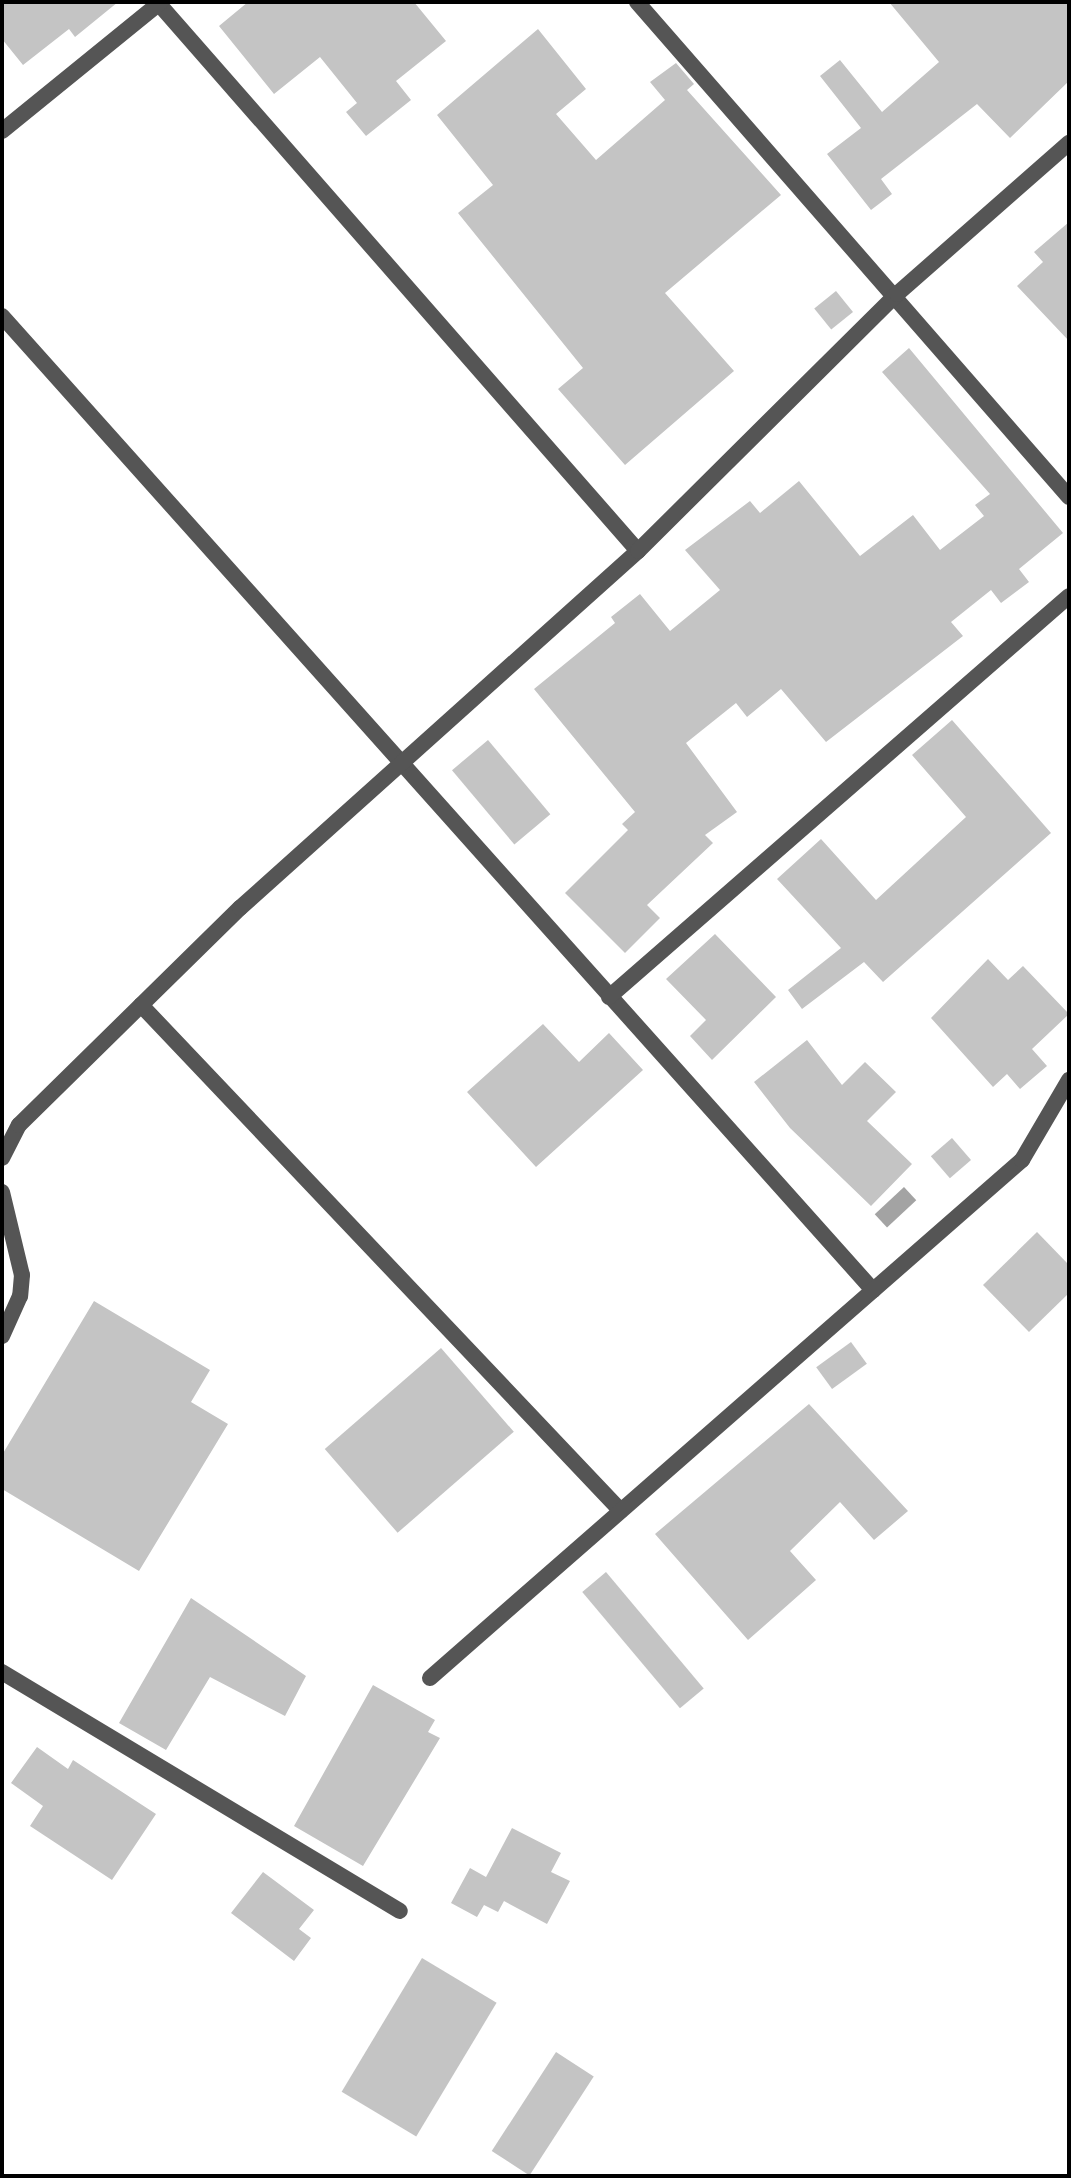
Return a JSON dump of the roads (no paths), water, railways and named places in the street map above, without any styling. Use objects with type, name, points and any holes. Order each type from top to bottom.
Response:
[{"type":"street","points":[[637,2],[897,294],[1069,497]]},
{"type":"street","points":[[2,131],[160,3],[638,551]]},
{"type":"street","points":[[2,1158],[19,1125],[141,1005],[638,551],[897,294],[1069,143]]},
{"type":"street","points":[[2,316],[401,766],[873,1290]]},
{"type":"street","points":[[609,997],[1069,596]]},
{"type":"street","points":[[141,1005],[621,1511]]},
{"type":"street","points":[[430,1678],[1022,1160],[1069,1080]]},
{"type":"street","points":[[2,1192],[22,1275],[20,1296],[2,1336]]},
{"type":"street","points":[[2,1672],[400,1911]]}]
